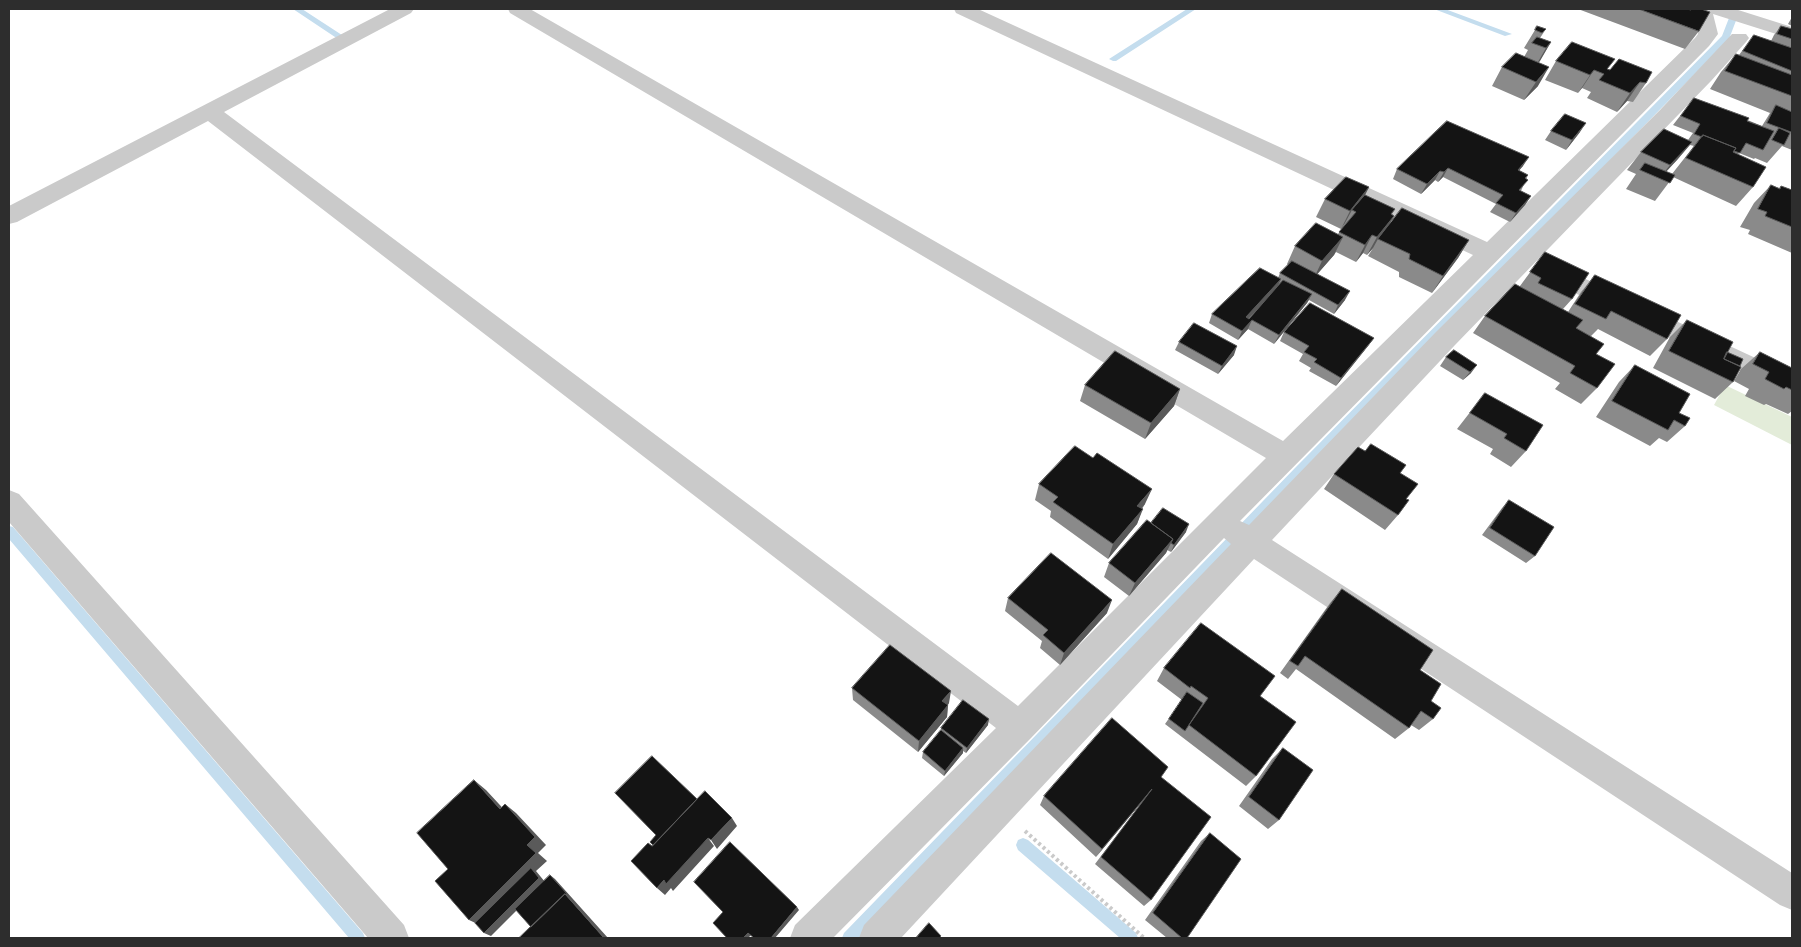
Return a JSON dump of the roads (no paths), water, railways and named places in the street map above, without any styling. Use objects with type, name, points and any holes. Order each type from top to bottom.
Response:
[{"type":"street","points":[[9,216],[213,114],[404,9]]},
{"type":"street","points":[[517,9],[1286,456]]},
{"type":"street","points":[[963,9],[1506,252],[1792,386]]},
{"type":"street","points":[[877,938],[1000,808],[1236,533],[1506,252],[1708,34],[1732,25],[1792,33]]},
{"type":"street","points":[[213,114],[1020,727]]},
{"type":"street","points":[[808,938],[1020,727],[1236,533],[1286,456],[1506,252]]},
{"type":"street","points":[[9,502],[391,938]]},
{"type":"street","points":[[1236,533],[1792,893]]},
{"type":"waterway","points":[[297,9],[341,37]]},
{"type":"waterway","points":[[1113,59],[1192,9]]},
{"type":"waterway","points":[[1438,9],[1508,34]]},
{"type":"waterway","points":[[849,938],[1299,471],[1726,37],[1733,18],[1731,9]]},
{"type":"waterway","points":[[9,531],[358,938]]},
{"type":"waterway","points":[[1023,845],[1131,938]]}]
